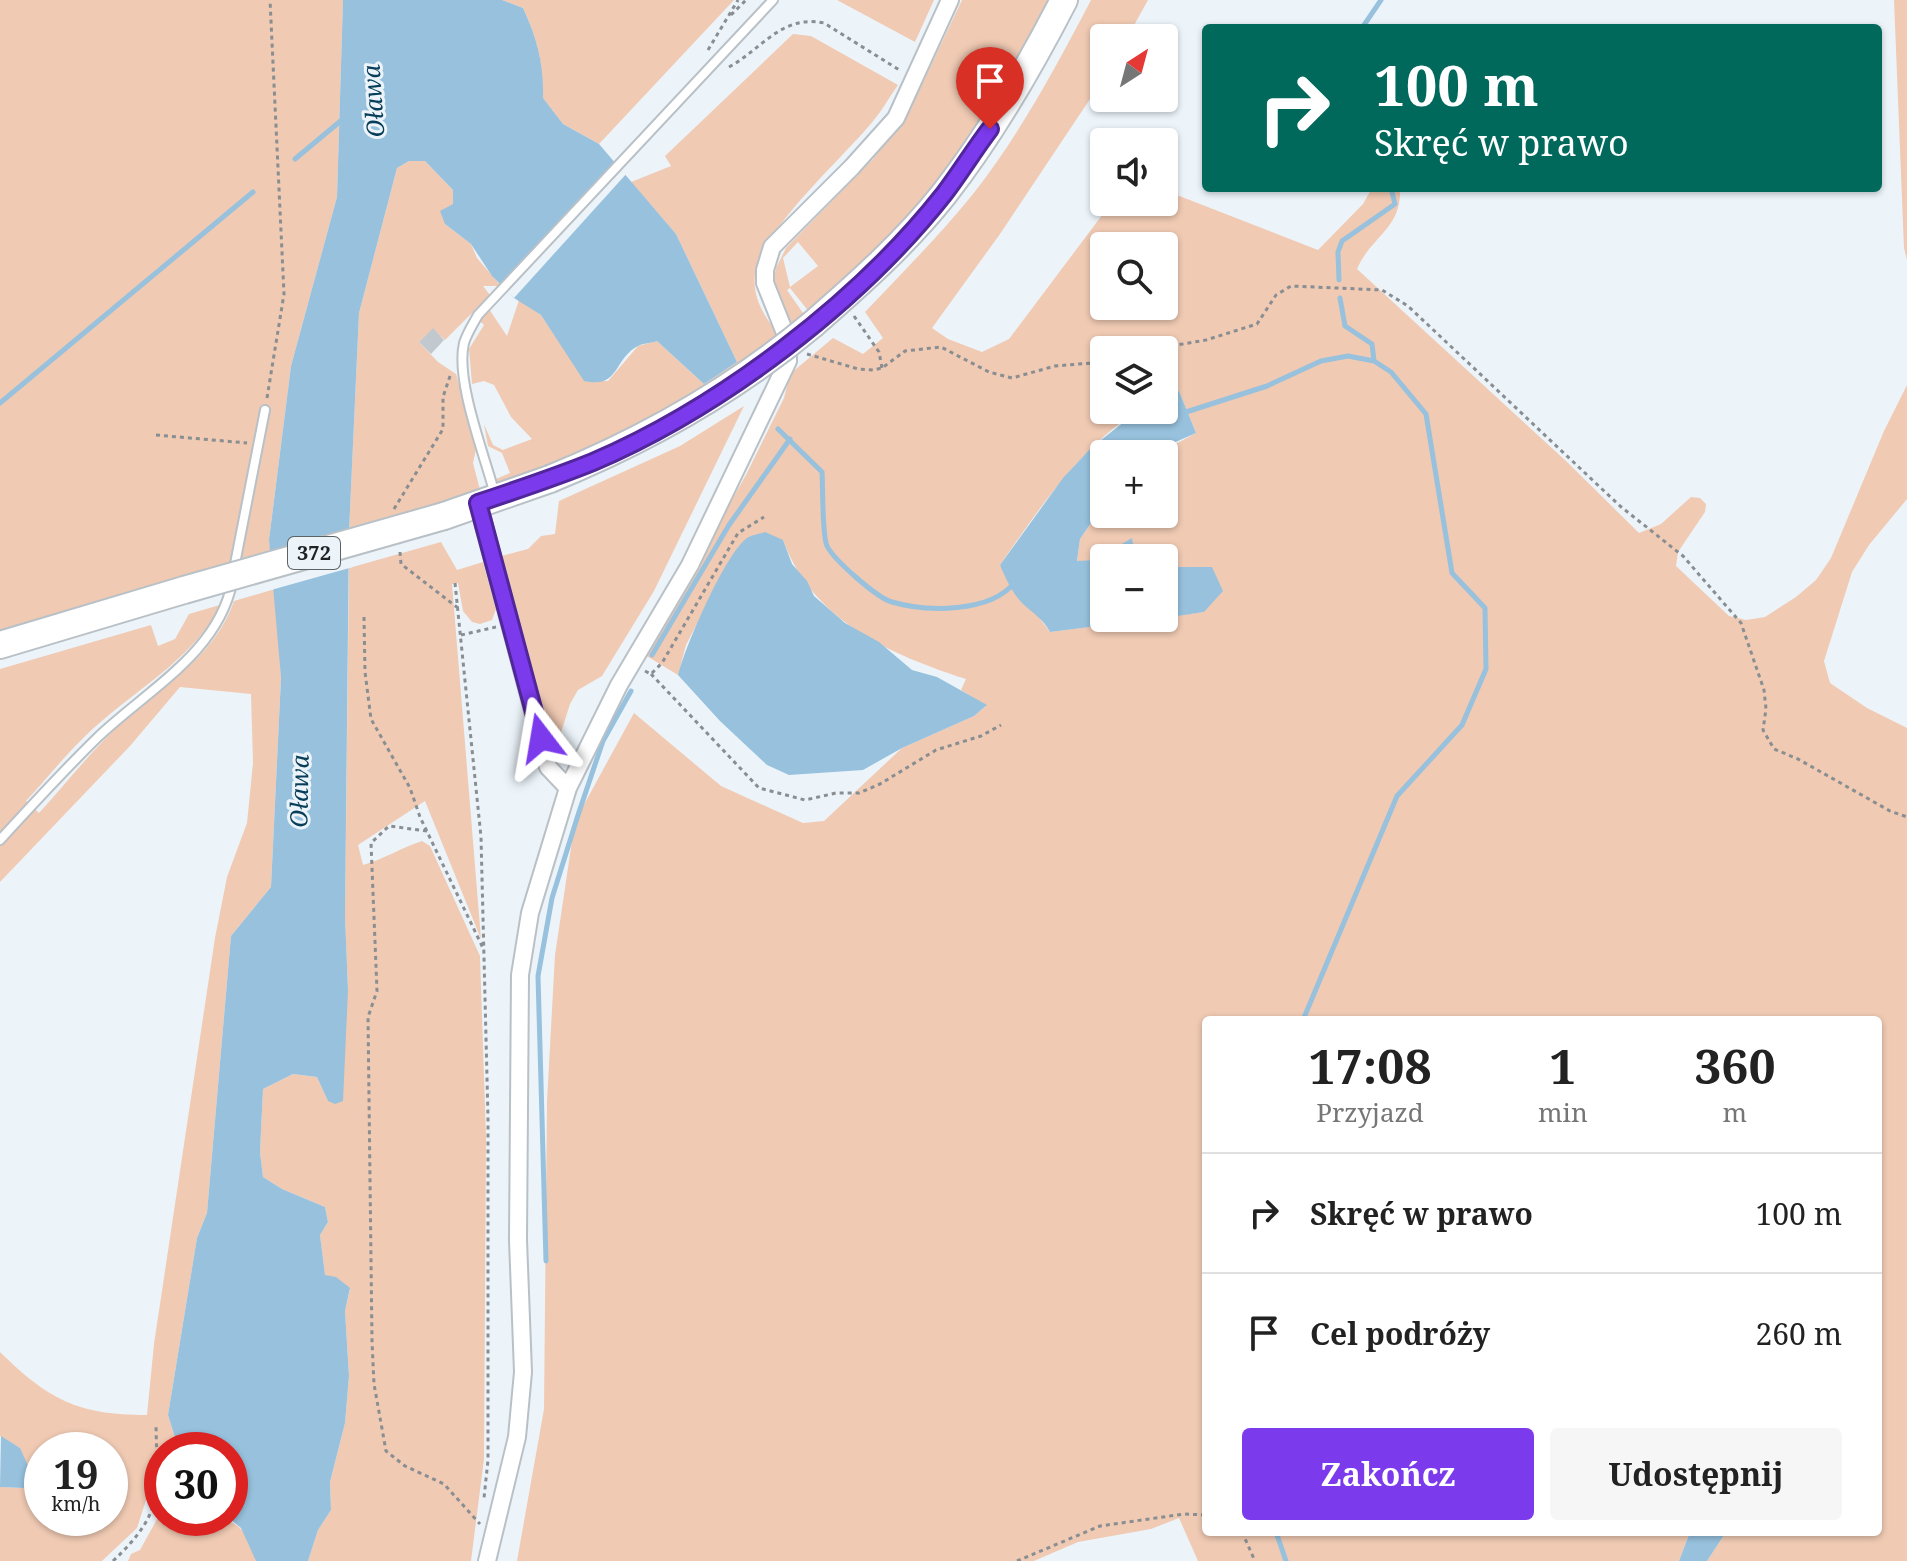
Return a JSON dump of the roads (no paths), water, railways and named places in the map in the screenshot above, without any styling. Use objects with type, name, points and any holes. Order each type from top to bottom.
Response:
[{"type":"main road","name":"372","points":[[0,645],[444,516],[550,479],[624,448],[683,416],[774,357],[813,324],[871,272],[943,195],[1028,69],[1064,0]]},
{"type":"street","points":[[487,1561],[517,1437],[523,1372],[518,1240],[520,975],[530,913],[568,788],[613,696],[709,528],[788,361],[783,326],[765,283],[765,270],[772,247],[896,118],[950,0]]},
{"type":"street","points":[[487,500],[511,623],[548,767],[568,788]]},
{"type":"lane","points":[[487,500],[463,378],[463,346],[478,315],[773,0]]},
{"type":"lane","points":[[0,840],[79,755],[123,713],[177,669],[212,632],[228,601],[265,410]]},
{"type":"water","name":"Oława","points":[[343,0],[502,0],[523,8],[539,52],[543,98],[563,124],[599,144],[676,234],[737,362],[704,384],[657,341],[640,345],[630,352],[604,381],[584,381],[541,315],[514,298],[492,276],[471,244],[445,224],[440,211],[453,204],[453,190],[425,161],[409,161],[397,168],[359,313],[349,532],[345,916],[348,990],[343,1101],[335,1104],[328,1101],[317,1077],[293,1074],[263,1089],[260,1152],[263,1177],[282,1189],[325,1207],[328,1222],[320,1235],[325,1275],[336,1277],[350,1288],[345,1311],[349,1376],[345,1423],[330,1482],[331,1510],[318,1530],[308,1561],[256,1561],[245,1536],[248,1536],[248,1432],[173,1432],[168,1415],[197,1238],[207,1213],[231,936],[271,887],[281,678],[269,540],[291,366],[337,197]]},
{"type":"water","points":[[1178,391],[1196,433],[1178,441],[1101,440],[1121,424],[1178,424]]},
{"type":"water","points":[[1090,449],[1090,524],[1080,539],[1077,561],[1090,560],[1090,627],[1050,632],[1016,595],[1000,565],[1063,478]]},
{"type":"water","points":[[765,532],[783,540],[792,564],[807,581],[814,596],[845,623],[879,642],[912,670],[937,677],[987,705],[974,716],[902,748],[863,770],[789,775],[767,765],[720,721],[678,675],[697,624],[728,562],[747,538]]},
{"type":"water","points":[[1178,567],[1212,567],[1223,591],[1204,612],[1178,616]]},
{"type":"water","points":[[1,1436],[20,1448],[24,1457],[24,1488],[0,1487]]},
{"type":"water","points":[[1688,1536],[1723,1536],[1707,1561],[1679,1561]]},
{"type":"waterway","points":[[1365,24],[1381,0]]},
{"type":"waterway","points":[[295,159],[343,119]]},
{"type":"waterway","points":[[0,403],[253,192]]},
{"type":"waterway","points":[[1339,280],[1338,252],[1342,241],[1395,204],[1392,192]]},
{"type":"waterway","points":[[1340,298],[1345,326],[1372,344],[1374,361]]},
{"type":"waterway","points":[[1183,413],[1267,386],[1321,361],[1348,356],[1374,361],[1391,372],[1426,414],[1452,573],[1485,608],[1486,669],[1462,725],[1397,796],[1305,1016]]},
{"type":"waterway","points":[[778,429],[822,472],[827,546],[847,569],[876,594],[906,605],[957,608],[990,600],[1014,583]]},
{"type":"waterway","points":[[652,655],[729,525],[790,439]]},
{"type":"waterway","points":[[546,1261],[538,976],[552,898],[579,812],[603,741],[631,691]]},
{"type":"waterway","points":[[1277,1536],[1286,1561]]}]
